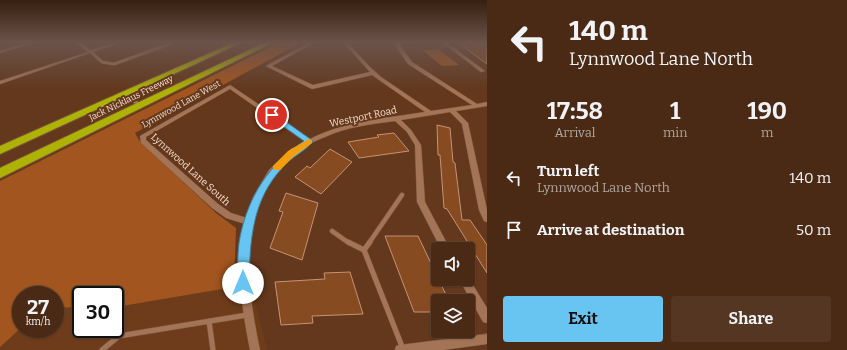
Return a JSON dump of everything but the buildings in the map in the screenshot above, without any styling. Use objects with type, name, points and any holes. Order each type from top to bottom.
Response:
[{"type":"highway","name":"Jack Nicklaus Freeway","points":[[0,150],[203,58]]},
{"type":"highway","name":"Jack Nicklaus Freeway","points":[[0,173],[238,58]]},
{"type":"street","points":[[0,83],[72,58]]},
{"type":"street","points":[[282,58],[268,66],[312,87],[373,73]]},
{"type":"street","points":[[360,58],[373,73],[430,113]]},
{"type":"street","points":[[407,58],[410,63],[477,106]]},
{"type":"street","points":[[465,58],[482,71]]},
{"type":"street","name":"Lynnwood Lane West","points":[[142,138],[145,134],[230,88],[309,141]]},
{"type":"street","name":"Westport Road","points":[[255,350],[247,315],[243,283],[245,238],[254,206],[269,177],[291,154],[309,141],[347,127],[487,104]]},
{"type":"street","points":[[452,110],[462,118],[465,124],[483,210],[487,219]]},
{"type":"street","points":[[397,119],[409,131],[418,145],[421,202],[442,242]]},
{"type":"street","name":"Lynnwood Lane South","points":[[142,138],[143,141],[215,206],[229,216],[249,222]]},
{"type":"street","points":[[468,286],[487,318]]},
{"type":"street","points":[[400,350],[487,339]]},
{"type":"lane","points":[[98,58],[102,62],[114,64],[130,58]]},
{"type":"lane","points":[[125,93],[140,106]]},
{"type":"lane","points":[[364,250],[402,195]]},
{"type":"lane","points":[[332,231],[352,246],[364,250],[404,350]]},
{"type":"lane","points":[[102,350],[119,336],[247,315]]},
{"type":"lane","points":[[209,321],[213,350]]},
{"type":"shaded area","points":[[247,58],[272,58],[135,133],[139,140],[216,213],[236,228],[234,287],[124,306],[124,286],[72,286],[72,307],[64,308],[64,286],[12,286],[12,336],[0,347],[0,181]]},
{"type":"shaded area","points":[[432,58],[450,58],[459,65],[442,66]]},
{"type":"shaded area","points":[[251,284],[267,350],[0,350],[0,347],[12,336],[12,338],[64,338],[64,308],[72,307],[72,338],[124,338],[124,305]]},
{"type":"slow traffic","points":[[276,168],[291,154],[309,142]]},
{"type":"route","points":[[243,283],[245,238],[254,206],[260,192],[269,177],[279,165],[309,141],[272,115]]}]
